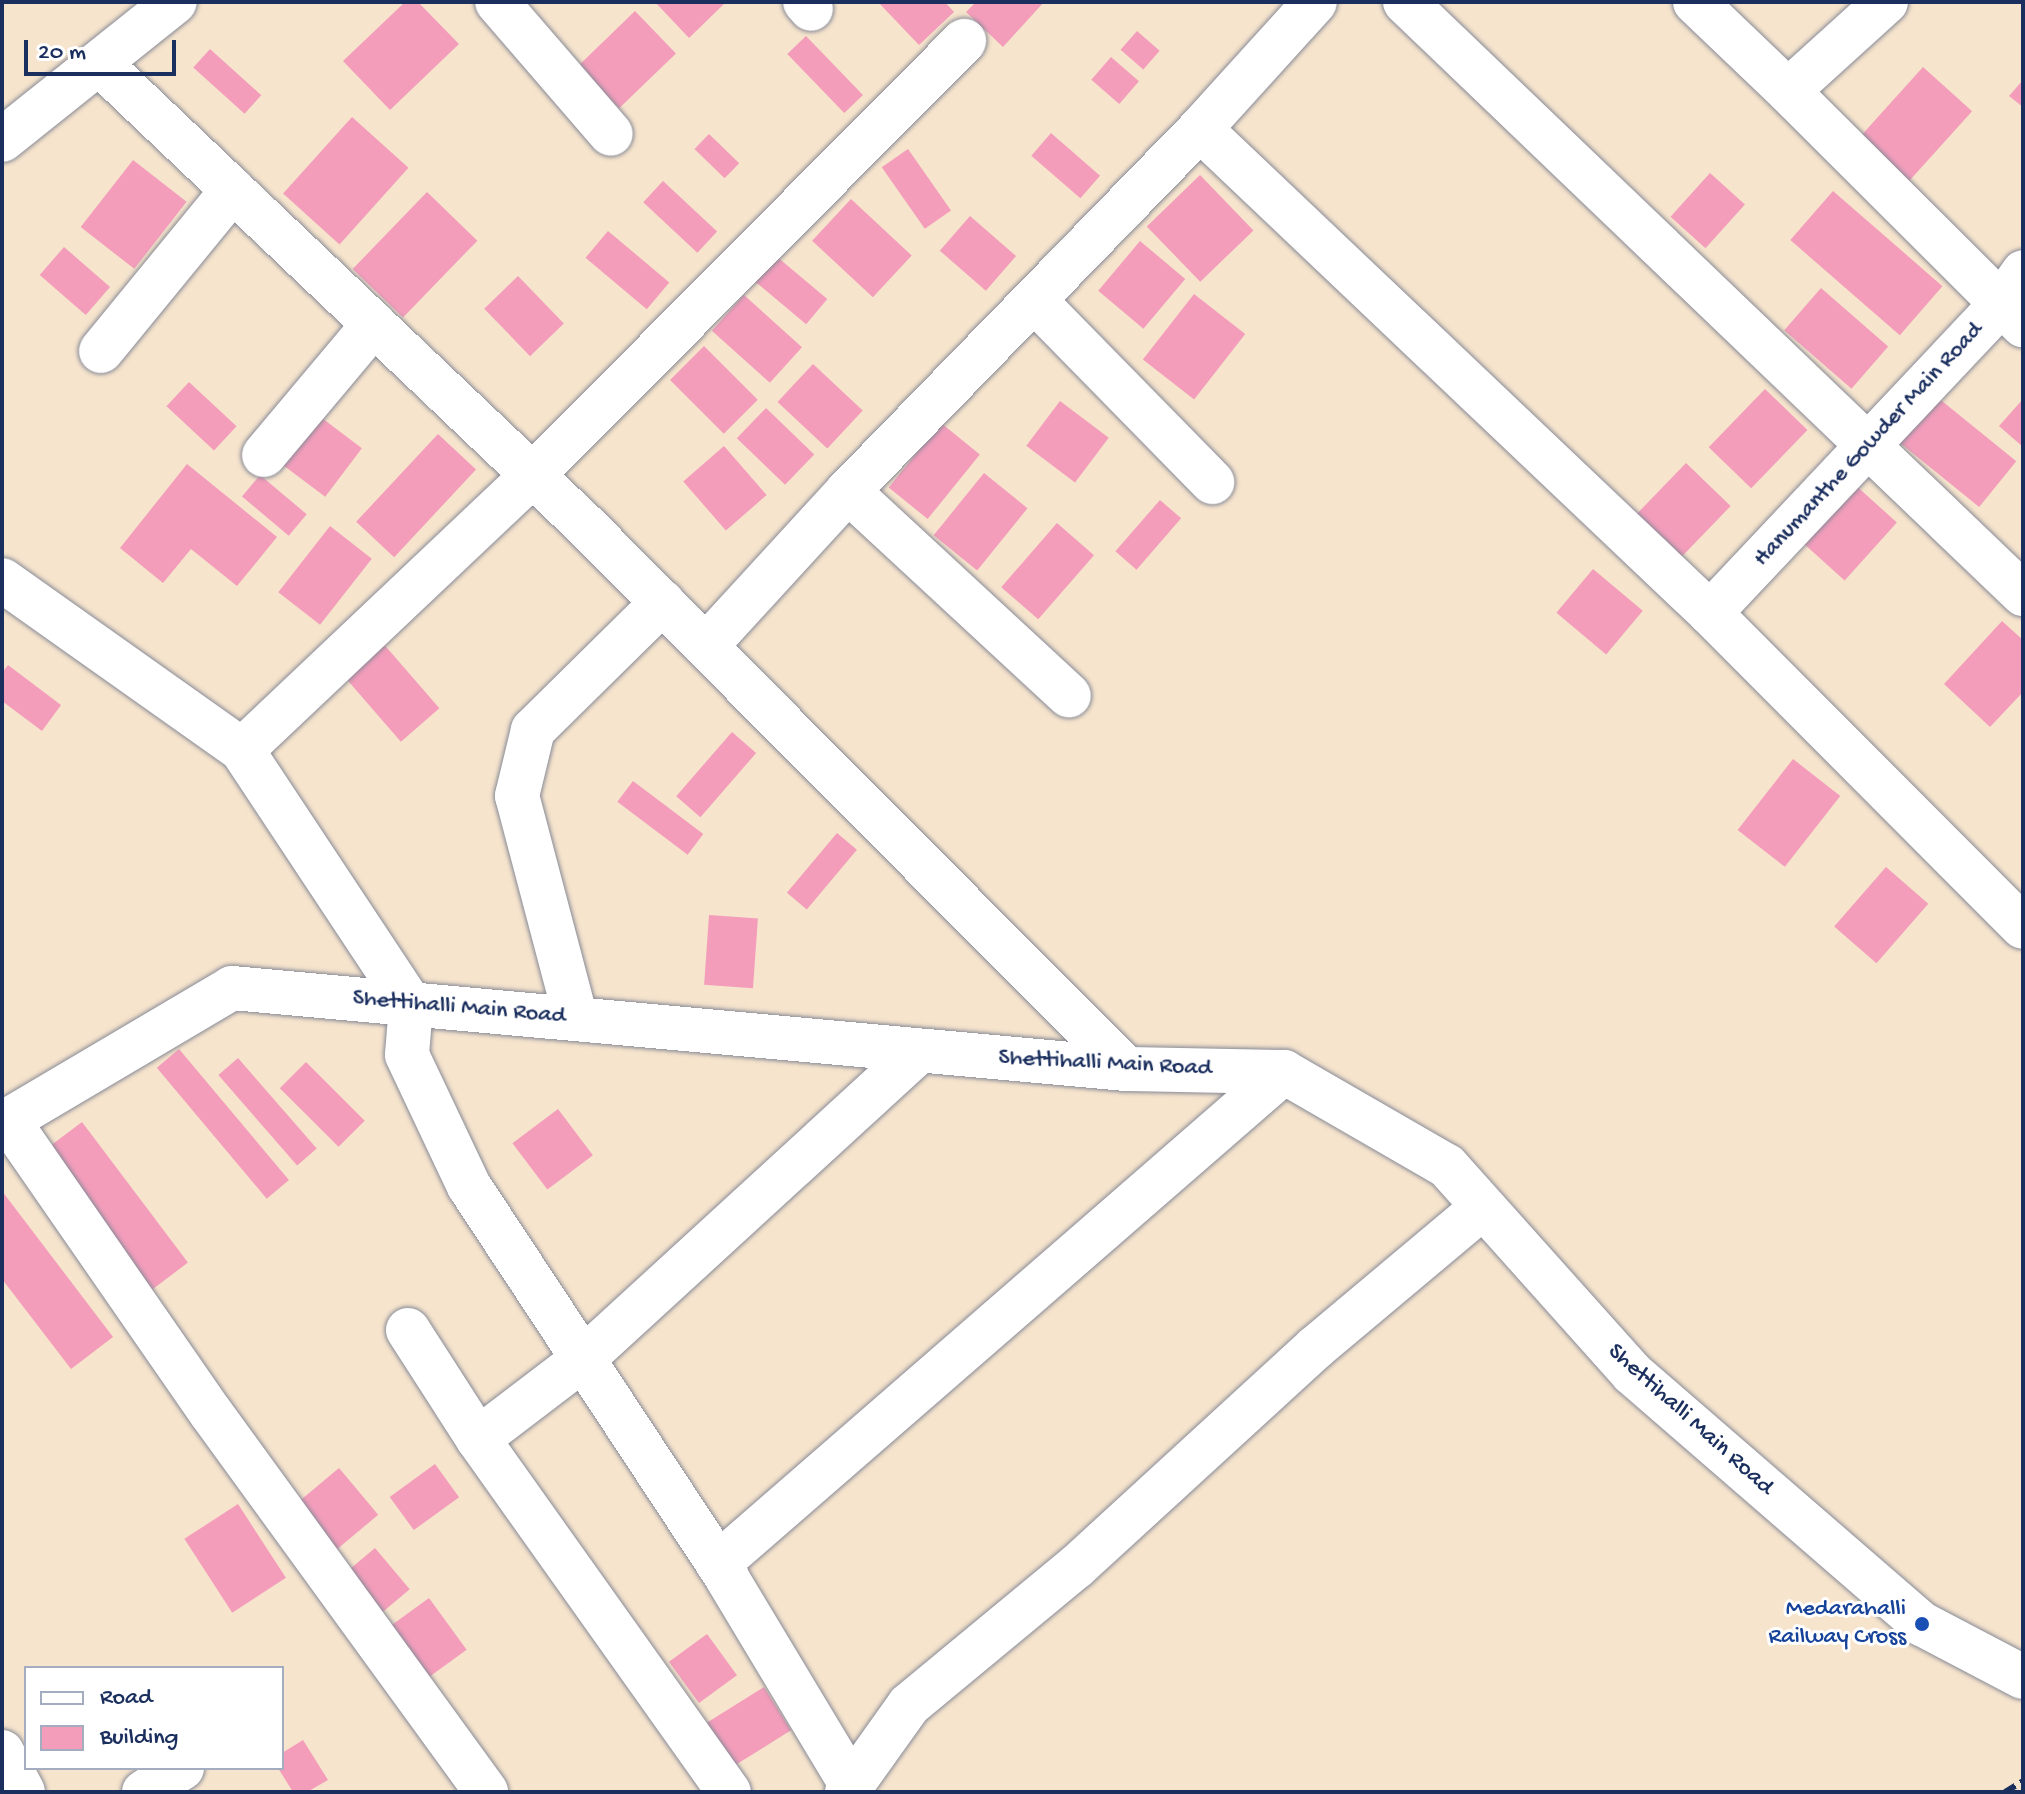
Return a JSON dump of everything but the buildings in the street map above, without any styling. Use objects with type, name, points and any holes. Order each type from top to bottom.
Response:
[{"type":"street","points":[[2,140],[175,2]]},
{"type":"street","points":[[497,2],[611,134]]},
{"type":"street","points":[[706,646],[848,491],[1200,129],[1315,2]]},
{"type":"street","points":[[1405,2],[2023,594]]},
{"type":"street","points":[[1695,2],[2016,300]]},
{"type":"street","points":[[1788,91],[1886,2]]},
{"type":"street","points":[[242,750],[533,475],[964,41]]},
{"type":"street","points":[[100,64],[663,602],[1126,1069]]},
{"type":"street","points":[[1200,129],[1710,613],[2023,927]]},
{"type":"street","points":[[101,351],[233,190]]},
{"type":"street","points":[[1034,300],[1212,482]]},
{"type":"street","name":"Hanumanthe Gowder Main Road","points":[[1710,613],[2016,300]]},
{"type":"street","points":[[264,455],[374,324]]},
{"type":"street","points":[[848,491],[1069,696]]},
{"type":"street","points":[[2,580],[242,750],[411,1005],[407,1055],[463,1173],[718,1564],[849,1788],[909,1705],[1076,1567],[1315,1348],[1483,1207]]},
{"type":"street","points":[[576,1019],[517,796],[533,730],[663,602]]},
{"type":"street","name":"Shettihalli Main Road","points":[[5,1122],[232,988],[1126,1069],[1284,1072],[1447,1166],[1632,1373],[1922,1624],[2023,1677]]},
{"type":"street","points":[[478,1439],[583,1359],[919,1051]]},
{"type":"street","points":[[718,1564],[1284,1072]]},
{"type":"street","points":[[5,1122],[486,1792]]},
{"type":"street","points":[[408,1330],[478,1439],[729,1792]]},
{"type":"street","points":[[2,1752],[23,1792]]},
{"type":"street","points":[[144,1792],[179,1770]]},
{"type":"railway","points":[[2005,1792],[2023,1781]]},
{"type":"place","name":"Medarahalli Railway Cross","points":[[1922,1624]]}]
